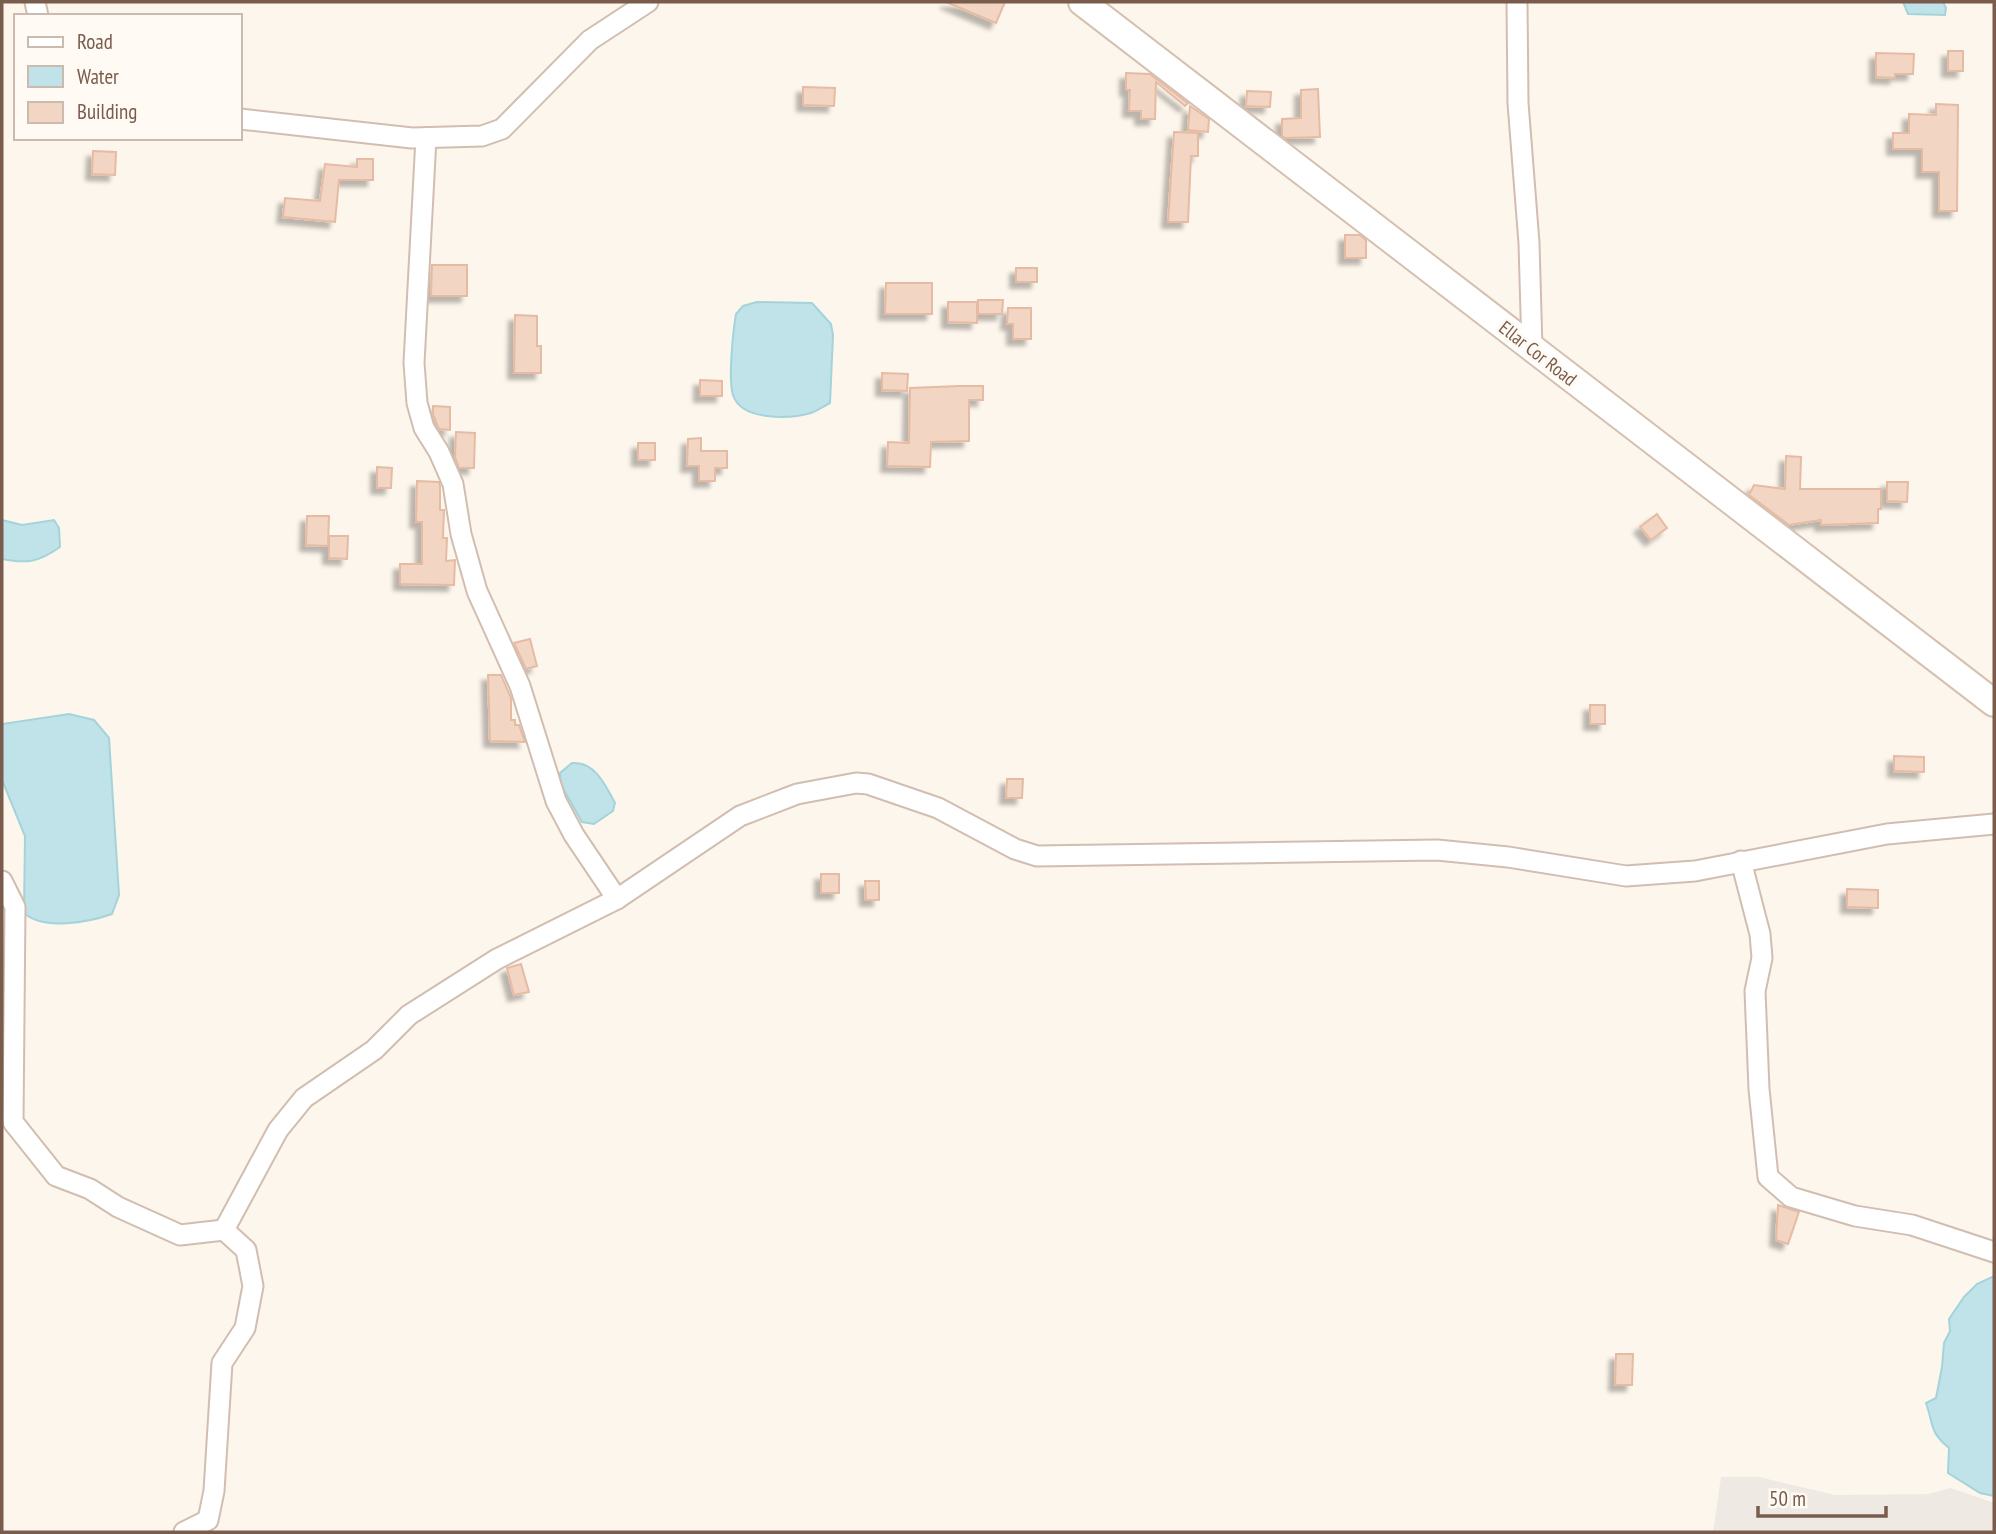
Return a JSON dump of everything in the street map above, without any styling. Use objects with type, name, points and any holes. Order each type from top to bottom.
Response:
[{"type":"main road","name":"Ellar Cor Road","points":[[1082,2],[1994,703]]},
{"type":"street","points":[[242,118],[426,138],[482,136],[502,129],[590,40],[648,2]]},
{"type":"street","points":[[1517,2],[1518,103],[1529,243],[1532,349]]},
{"type":"street","points":[[426,138],[414,363],[417,403],[424,428],[439,452],[453,484],[461,534],[477,591],[520,686],[556,801],[617,899]]},
{"type":"street","points":[[224,1230],[278,1130],[304,1098],[374,1050],[409,1015],[497,959],[617,899],[740,816],[797,793],[856,783],[881,787],[938,808],[1015,849],[1037,856],[1437,850],[1626,876],[1695,871],[1887,834],[1994,824]]},
{"type":"street","points":[[1741,862],[1760,933],[1762,958],[1755,991],[1759,1089],[1768,1177],[1791,1197],[1855,1216],[1912,1225],[1994,1252]]},
{"type":"street","points":[[2,881],[15,907],[13,1122],[56,1176],[90,1189],[118,1207],[180,1235],[224,1230],[246,1250],[253,1286],[245,1328],[222,1363],[215,1491],[208,1520],[184,1532]]},
{"type":"shaded area","points":[[1721,1477],[1759,1477],[1835,1495],[1928,1494],[1951,1488],[1994,1503],[1994,1532],[1713,1532]]},
{"type":"water","points":[[1903,2],[1943,2],[1945,15],[1908,14]]},
{"type":"water","points":[[757,302],[812,303],[831,324],[833,335],[830,403],[811,413],[779,417],[756,414],[738,403],[733,395],[731,378],[736,314],[743,306]]},
{"type":"water","points":[[2,520],[22,525],[54,520],[59,528],[60,547],[32,561],[2,559]]},
{"type":"water","points":[[69,714],[94,720],[109,738],[119,895],[112,914],[79,922],[43,922],[24,913],[25,836],[2,780],[2,724]]},
{"type":"water","points":[[572,763],[580,763],[593,770],[604,782],[615,803],[613,811],[594,824],[582,822],[561,785],[560,773]]},
{"type":"water","points":[[1994,1276],[1994,1496],[1980,1493],[1948,1473],[1949,1448],[1935,1433],[1926,1403],[1936,1398],[1944,1343],[1950,1331],[1949,1319],[1977,1284]]},
{"type":"building","points":[[946,2],[1005,2],[996,23]]},
{"type":"building","points":[[1948,51],[1963,51],[1963,71],[1948,71]]},
{"type":"building","points":[[1876,53],[1914,54],[1913,74],[1895,74],[1895,78],[1876,77]]},
{"type":"building","points":[[1126,73],[1150,74],[1188,103],[1185,106],[1156,82],[1155,119],[1141,119],[1141,111],[1129,111],[1130,90],[1126,90]]},
{"type":"building","points":[[803,87],[835,88],[834,106],[803,105]]},
{"type":"building","points":[[1318,89],[1320,137],[1282,136],[1282,119],[1301,118],[1301,90]]},
{"type":"building","points":[[1247,91],[1271,92],[1270,107],[1246,106]]},
{"type":"building","points":[[1936,104],[1958,105],[1957,211],[1939,211],[1939,172],[1922,172],[1922,149],[1893,149],[1893,133],[1909,133],[1909,114],[1936,115]]},
{"type":"building","points":[[1190,106],[1209,119],[1208,132],[1188,130]]},
{"type":"building","points":[[1174,132],[1198,133],[1198,156],[1191,156],[1188,222],[1168,222]]},
{"type":"building","points":[[93,151],[116,152],[115,175],[92,174]]},
{"type":"building","points":[[357,159],[373,159],[373,180],[339,180],[335,222],[283,217],[285,198],[320,201],[325,164],[357,167]]},
{"type":"building","points":[[1345,235],[1360,235],[1366,240],[1366,258],[1345,258]]},
{"type":"building","points":[[432,265],[467,265],[467,296],[431,296]]},
{"type":"building","points":[[1016,268],[1037,268],[1037,282],[1016,282]]},
{"type":"building","points":[[886,283],[932,283],[932,314],[885,314]]},
{"type":"building","points":[[978,300],[1003,300],[1002,314],[978,314]]},
{"type":"building","points":[[948,302],[977,302],[977,323],[948,322]]},
{"type":"building","points":[[1008,308],[1031,308],[1031,339],[1013,339],[1013,324],[1007,324]]},
{"type":"building","points":[[515,315],[537,316],[537,346],[541,346],[541,373],[514,373]]},
{"type":"building","points":[[882,373],[908,374],[907,391],[882,390]]},
{"type":"building","points":[[700,380],[722,381],[722,396],[700,396]]},
{"type":"building","points":[[983,386],[983,400],[969,400],[969,441],[931,442],[930,467],[887,466],[888,442],[909,443],[910,388]]},
{"type":"building","points":[[433,406],[450,407],[450,430],[439,429]]},
{"type":"building","points":[[456,432],[475,433],[474,468],[459,468],[455,457]]},
{"type":"building","points":[[701,438],[701,451],[727,451],[727,468],[715,468],[715,481],[699,481],[699,466],[687,466],[688,439]]},
{"type":"building","points":[[638,443],[655,443],[655,460],[638,460]]},
{"type":"building","points":[[1786,456],[1801,457],[1800,489],[1881,489],[1878,523],[1821,525],[1821,520],[1789,525],[1749,495],[1754,485],[1785,489]]},
{"type":"building","points":[[377,467],[392,468],[391,488],[377,488]]},
{"type":"building","points":[[417,481],[439,482],[440,510],[444,510],[443,538],[447,538],[446,561],[455,560],[454,585],[400,584],[400,564],[422,564],[422,522],[416,522]]},
{"type":"building","points":[[1887,482],[1908,482],[1907,502],[1887,501]]},
{"type":"building","points":[[1657,514],[1667,528],[1651,540],[1640,527]]},
{"type":"building","points":[[307,516],[329,516],[328,546],[306,545]]},
{"type":"building","points":[[329,536],[348,536],[347,559],[329,558]]},
{"type":"building","points":[[530,639],[537,666],[526,669],[514,643]]},
{"type":"building","points":[[488,675],[501,675],[511,698],[511,720],[515,720],[515,725],[519,725],[525,742],[490,741]]},
{"type":"building","points":[[1590,705],[1605,705],[1605,724],[1590,724]]},
{"type":"building","points":[[1894,756],[1924,757],[1924,772],[1894,771]]},
{"type":"building","points":[[1007,779],[1023,779],[1022,798],[1006,798]]},
{"type":"building","points":[[821,874],[839,874],[839,893],[821,893]]},
{"type":"building","points":[[865,881],[879,881],[879,900],[866,900]]},
{"type":"building","points":[[1847,889],[1878,890],[1878,908],[1847,907]]},
{"type":"building","points":[[521,964],[529,992],[514,995],[507,968]]},
{"type":"building","points":[[1778,1205],[1799,1212],[1788,1244],[1776,1240]]},
{"type":"building","points":[[1616,1354],[1633,1354],[1632,1385],[1615,1385]]}]
